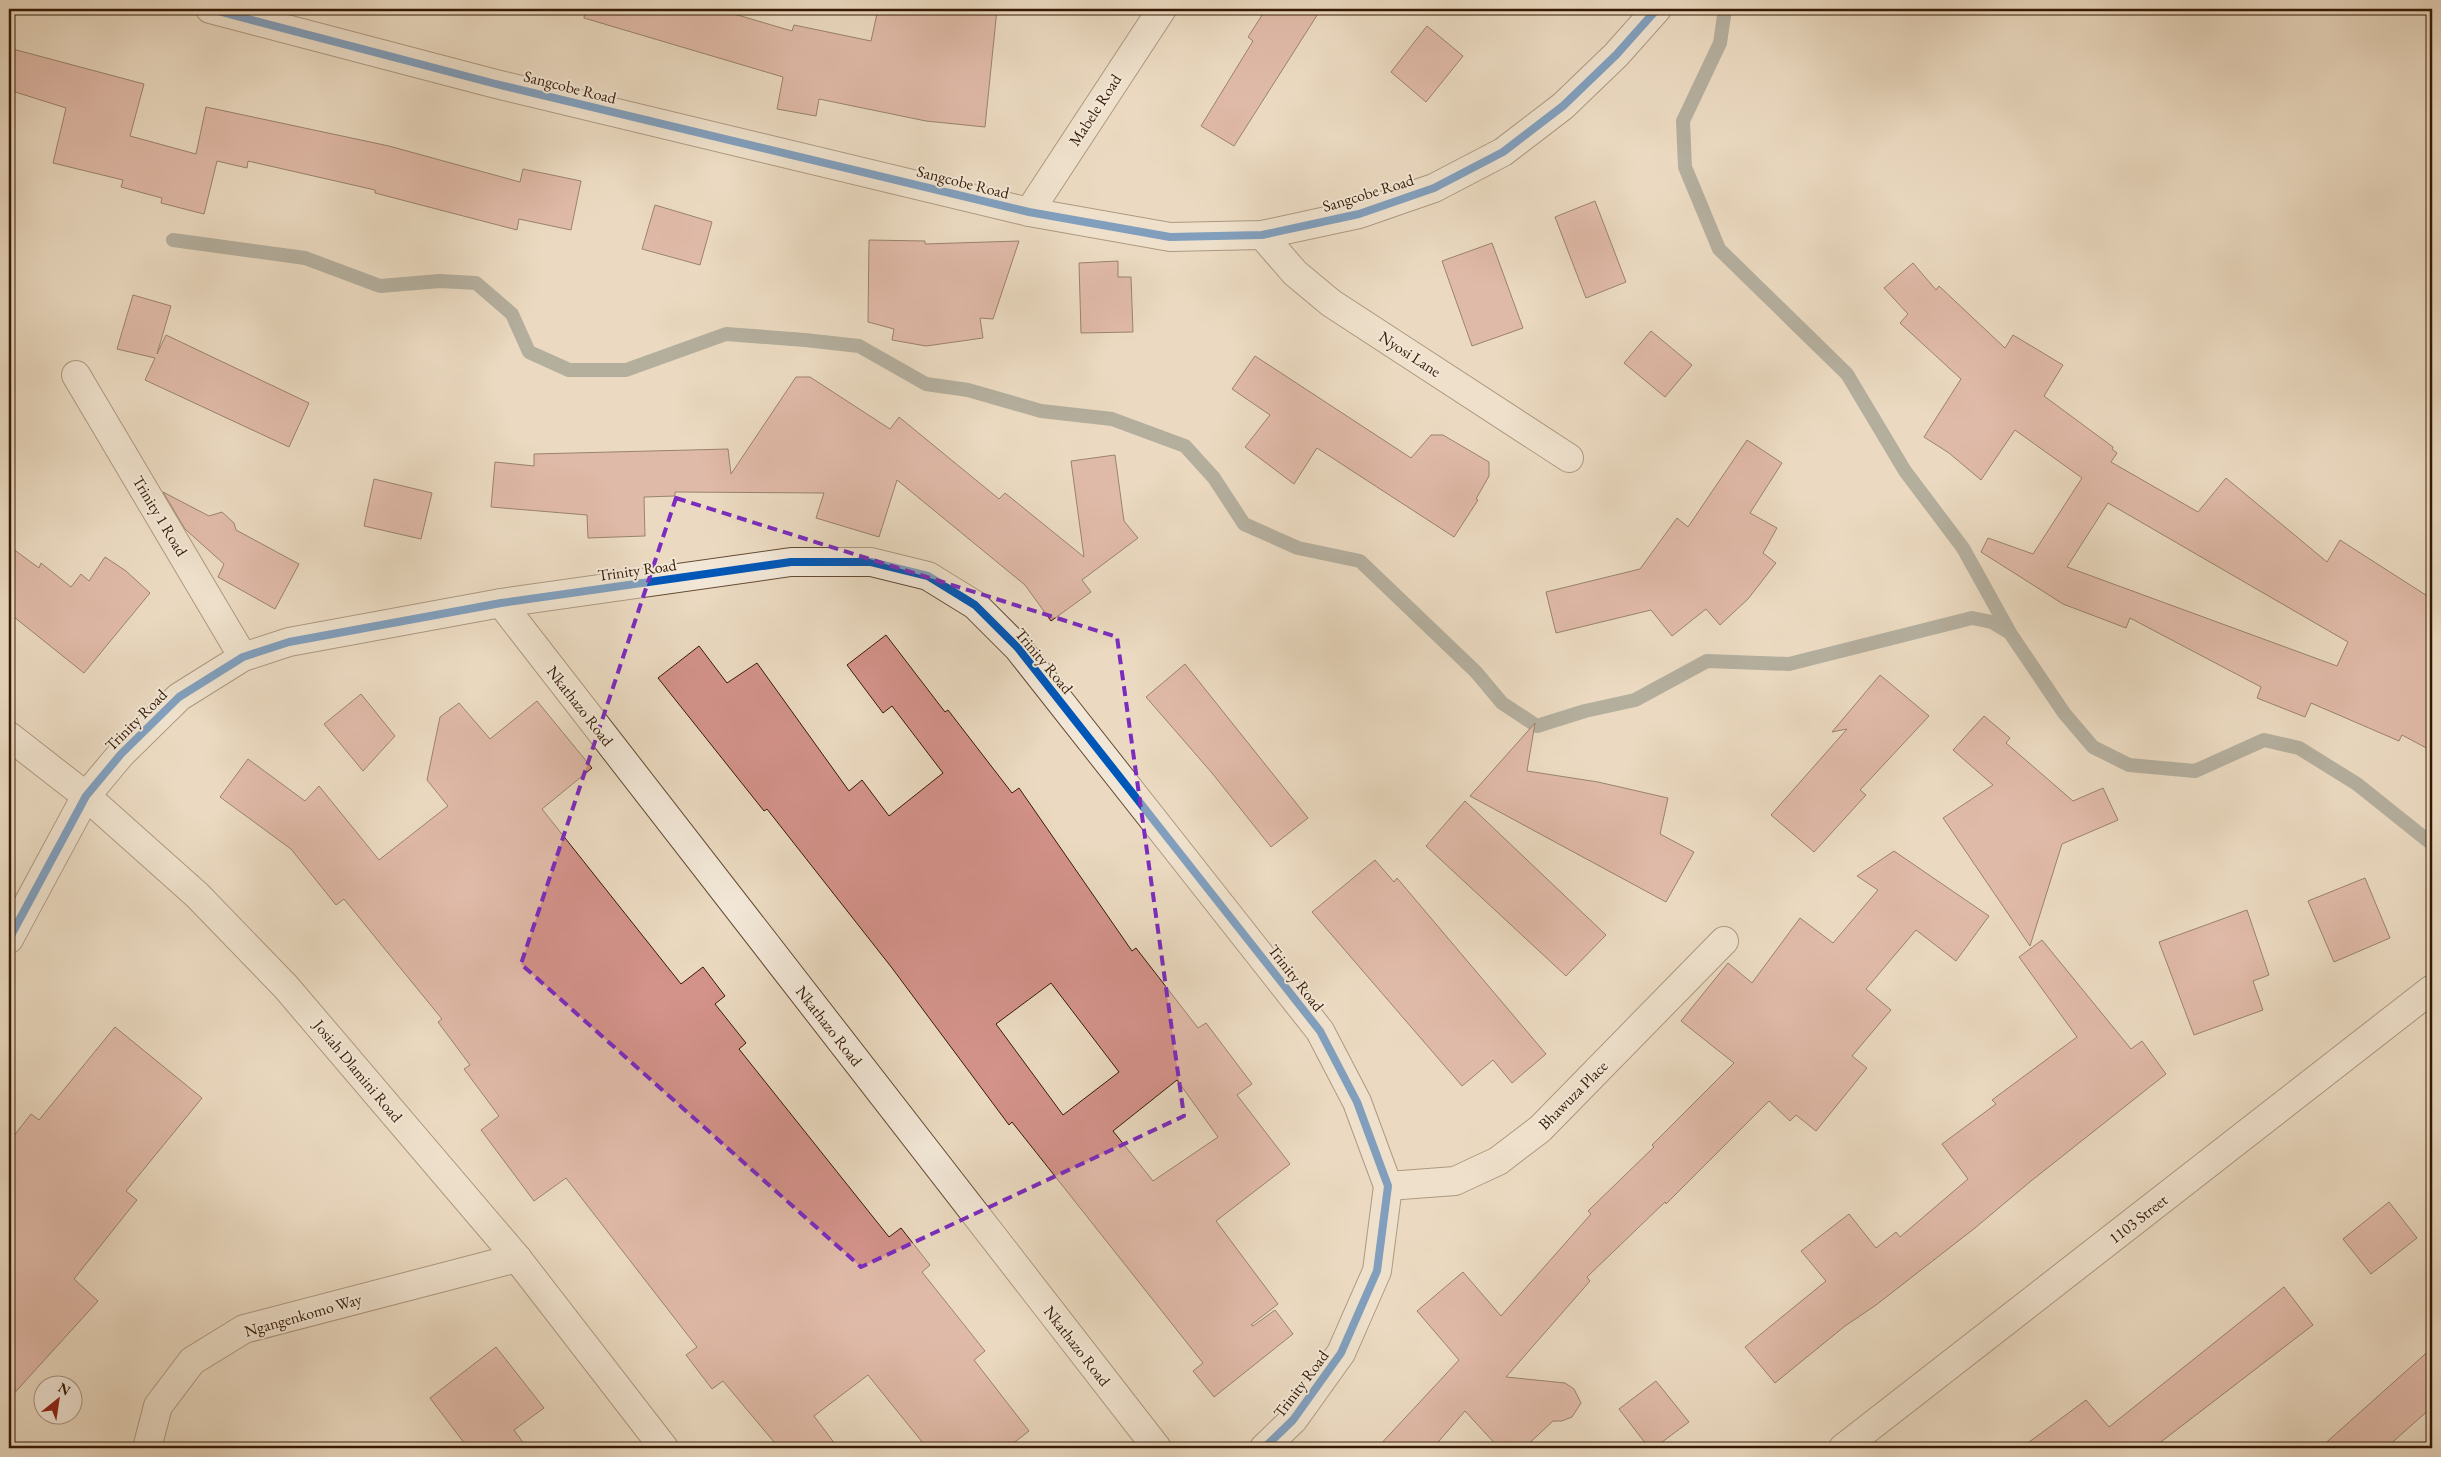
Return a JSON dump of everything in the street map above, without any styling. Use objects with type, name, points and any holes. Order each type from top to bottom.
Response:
[{"type":"street","name":"Sangcobe Road","points":[[210,9],[496,84],[1028,212],[1170,237],[1262,235],[1359,214],[1434,188],[1502,152],[1563,106],[1616,56],[1657,9]]},
{"type":"street","name":"Mabele Road","points":[[1028,212],[1162,9]]},
{"type":"street","name":"Nyosi Lane","points":[[1262,235],[1295,273],[1331,302],[1569,458]]},
{"type":"street","name":"Trinity 1 Road","points":[[76,375],[243,657]]},
{"type":"street","name":"Trinity Road","points":[[9,939],[86,796],[121,754],[179,697],[243,657],[289,642],[501,603],[791,562],[871,562],[928,576],[975,605],[1018,648],[1320,1030],[1358,1102],[1388,1186],[1377,1271],[1342,1353],[1293,1420],[1264,1448]]},
{"type":"street","name":"Nkathazo Road","points":[[501,603],[1157,1448]]},
{"type":"street","name":"Josiah Dlamini Road","points":[[9,736],[86,796],[197,896],[286,987],[517,1258],[664,1448]]},
{"type":"street","name":"Bhawuza Place","points":[[1388,1186],[1455,1180],[1498,1161],[1540,1129],[1724,942]]},
{"type":"street","name":"1103 Street","points":[[1843,1448],[2432,989]]},
{"type":"street","name":"Ngangenkomo Way","points":[[147,1448],[158,1406],[192,1361],[244,1329],[517,1258]]},
{"type":"highlighted area","points":[[676,498],[1117,637],[1184,1116],[861,1267],[521,964]]},
{"type":"building","points":[[585,9],[717,9],[792,31],[794,25],[871,41],[878,9],[997,9],[985,127],[926,121],[819,99],[816,116],[777,109],[783,77],[584,18]]},
{"type":"building","points":[[1266,9],[1321,9],[1234,146],[1201,126],[1253,41],[1248,37]]},
{"type":"building","points":[[1427,26],[1463,56],[1426,102],[1391,72]]},
{"type":"building","points":[[9,48],[144,84],[130,136],[196,154],[206,107],[389,146],[520,182],[523,169],[581,181],[571,230],[519,219],[517,230],[375,193],[375,190],[248,161],[247,168],[217,161],[204,214],[161,203],[162,198],[121,187],[123,180],[53,163],[66,108],[9,90]]},
{"type":"building","points":[[1595,201],[1626,282],[1586,298],[1555,217]]},
{"type":"building","points":[[655,205],[712,222],[700,265],[642,249]]},
{"type":"building","points":[[869,240],[925,241],[925,244],[1019,241],[993,319],[980,318],[983,338],[926,346],[892,340],[894,329],[868,322]]},
{"type":"building","points":[[1492,243],[1523,328],[1472,346],[1442,261]]},
{"type":"building","points":[[1118,261],[1118,277],[1131,277],[1133,332],[1081,333],[1079,263]]},
{"type":"building","points":[[1913,263],[1936,290],[1939,286],[2005,348],[2013,335],[2063,365],[2044,396],[2113,447],[2112,449],[2117,453],[2111,462],[2198,512],[2226,478],[2327,562],[2340,540],[2432,599],[2432,751],[2402,735],[2399,741],[2311,703],[2305,717],[2257,698],[2261,687],[2130,618],[2126,628],[2063,604],[1981,552],[1988,538],[2033,554],[2082,478],[2015,430],[1981,480],[1949,453],[1924,437],[1961,379],[1900,323],[1908,314],[1884,288]],"holes":[[[2108,503],[2348,642],[2337,666],[2067,567]]]},
{"type":"building","points":[[133,295],[171,306],[157,354],[166,335],[309,403],[289,447],[145,380],[155,358],[117,349]]},
{"type":"building","points":[[1651,331],[1692,365],[1665,397],[1624,363]]},
{"type":"building","points":[[1255,356],[1411,458],[1431,435],[1443,435],[1489,462],[1489,476],[1476,499],[1478,500],[1454,537],[1317,448],[1294,484],[1245,447],[1270,415],[1232,389]]},
{"type":"building","points":[[796,377],[810,377],[890,429],[899,417],[999,499],[1005,493],[1084,557],[1071,461],[1115,455],[1124,521],[1138,538],[1082,580],[1091,592],[1051,621],[1025,585],[897,480],[879,537],[816,518],[824,493],[675,492],[675,496],[644,497],[645,536],[588,538],[587,515],[491,507],[495,462],[534,466],[534,454],[728,449],[731,474]]},
{"type":"building","points":[[1747,440],[1782,463],[1750,513],[1777,528],[1763,553],[1776,563],[1748,599],[1720,625],[1706,609],[1672,636],[1651,610],[1556,633],[1546,592],[1640,569],[1677,518],[1688,527]]},
{"type":"building","points":[[374,479],[432,493],[421,539],[364,526]]},
{"type":"building","points":[[163,492],[209,516],[222,512],[234,523],[236,530],[299,564],[275,609],[218,577],[224,564],[185,529]]},
{"type":"building","points":[[9,546],[39,568],[41,563],[71,587],[81,574],[89,581],[105,557],[126,571],[150,593],[84,673],[9,613]]},
{"type":"building","points":[[886,635],[945,712],[948,710],[1012,793],[1019,788],[1132,951],[1136,948],[1198,1028],[1206,1023],[1252,1084],[1237,1095],[1290,1164],[1216,1221],[1278,1304],[1251,1325],[1253,1326],[1275,1310],[1293,1334],[1214,1397],[1193,1371],[1203,1363],[1012,1122],[1009,1125],[892,968],[767,809],[764,811],[658,678],[699,646],[727,683],[757,663],[849,791],[862,780],[889,816],[943,773],[892,706],[883,713],[847,665]],"holes":[[[1051,983],[1119,1072],[1063,1115],[996,1024]],[[1177,1080],[1218,1137],[1153,1181],[1113,1131]]]},
{"type":"building","points":[[1185,664],[1308,818],[1271,847],[1212,773],[1146,697]]},
{"type":"building","points":[[1880,675],[1929,716],[1860,790],[1866,795],[1814,852],[1771,815],[1847,729],[1832,732]]},
{"type":"building","points":[[361,694],[395,736],[363,771],[324,724]]},
{"type":"building","points":[[537,701],[592,768],[542,809],[681,984],[703,967],[725,996],[715,1004],[746,1043],[739,1049],[889,1237],[901,1228],[930,1265],[922,1272],[985,1351],[974,1360],[1029,1431],[1007,1448],[927,1448],[868,1375],[814,1416],[838,1448],[779,1448],[723,1381],[712,1389],[686,1355],[697,1347],[566,1178],[534,1201],[481,1130],[499,1116],[464,1069],[470,1065],[438,1022],[442,1019],[344,899],[336,905],[291,849],[220,797],[248,759],[305,801],[319,786],[379,860],[448,806],[427,780],[440,717],[459,703],[490,739]]},
{"type":"building","points":[[1984,716],[2010,738],[2006,743],[2073,801],[2103,788],[2118,820],[2062,844],[2030,946],[1943,818],[1993,785],[1953,750]]},
{"type":"building","points":[[1535,723],[1527,771],[1598,782],[1668,798],[1660,834],[1694,852],[1666,902],[1470,796]]},
{"type":"building","points":[[1465,801],[1606,935],[1566,976],[1426,846]]},
{"type":"building","points":[[1894,851],[1989,916],[1956,961],[1916,930],[1866,989],[1891,1010],[1852,1056],[1867,1068],[1816,1131],[1796,1115],[1790,1121],[1769,1101],[1666,1204],[1665,1202],[1587,1277],[1590,1281],[1506,1377],[1565,1383],[1574,1389],[1581,1403],[1572,1417],[1562,1421],[1553,1421],[1524,1448],[1499,1448],[1465,1411],[1433,1448],[1377,1448],[1459,1360],[1417,1311],[1463,1272],[1501,1316],[1591,1214],[1588,1211],[1654,1147],[1652,1145],[1734,1063],[1681,1021],[1728,963],[1752,983],[1800,918],[1833,943],[1878,890],[1857,876]]},
{"type":"building","points":[[1375,860],[1394,882],[1397,878],[1546,1054],[1512,1083],[1493,1060],[1462,1086],[1312,912]]},
{"type":"building","points":[[2365,878],[2390,938],[2334,962],[2308,901]]},
{"type":"building","points":[[2247,910],[2269,975],[2253,981],[2263,1010],[2194,1035],[2159,942]]},
{"type":"building","points":[[2042,940],[2131,1049],[2142,1041],[2166,1074],[1975,1228],[1876,1305],[1845,1326],[1775,1383],[1745,1347],[1826,1281],[1801,1251],[1849,1214],[1876,1248],[1896,1232],[1900,1237],[1968,1179],[1942,1144],[1996,1104],[1992,1100],[2077,1037],[2019,957]]},
{"type":"building","points":[[115,1027],[202,1098],[126,1191],[137,1200],[74,1279],[98,1301],[9,1399],[9,1142],[31,1114],[39,1120]]},
{"type":"building","points":[[2389,1202],[2417,1238],[2371,1274],[2343,1239]]},
{"type":"building","points":[[2284,1287],[2313,1325],[2153,1448],[2021,1448],[2086,1400],[2109,1427]]},
{"type":"building","points":[[496,1347],[544,1408],[514,1430],[527,1448],[468,1448],[430,1398]]},
{"type":"building","points":[[2432,1348],[2432,1407],[2386,1448],[2320,1448]]},
{"type":"building","points":[[1656,1381],[1689,1422],[1654,1448],[1649,1448],[1619,1409]]},
{"type":"waterway","points":[[1725,9],[1720,43],[1683,121],[1685,167],[1719,249],[1847,374],[1905,471],[1963,548],[2009,631]]},
{"type":"waterway","points":[[173,240],[305,258],[380,286],[440,281],[476,283],[512,314],[529,352],[569,370],[626,370],[726,334],[805,340],[859,346],[926,384],[968,390],[1041,411],[1112,419],[1185,446],[1214,478],[1244,524],[1298,548],[1360,561],[1476,672],[1502,703],[1537,726],[1585,711],[1635,700],[1707,661],[1789,664],[1972,618],[1992,622],[2010,633],[2064,713],[2093,747],[2129,765],[2195,771],[2264,740],[2299,748],[2357,784],[2432,844]]},
{"type":"cycle path","points":[[210,9],[496,84],[1029,212],[1170,237],[1262,235],[1359,214],[1434,188],[1503,152],[1563,106],[1616,55],[1657,9]]},
{"type":"cycle path","points":[[9,939],[86,796],[121,754],[179,697],[243,657],[289,642],[501,603],[791,562],[871,562],[928,576],[975,605],[1018,648],[1320,1031],[1357,1102],[1388,1186],[1377,1271],[1341,1353],[1293,1420],[1264,1448]]}]
